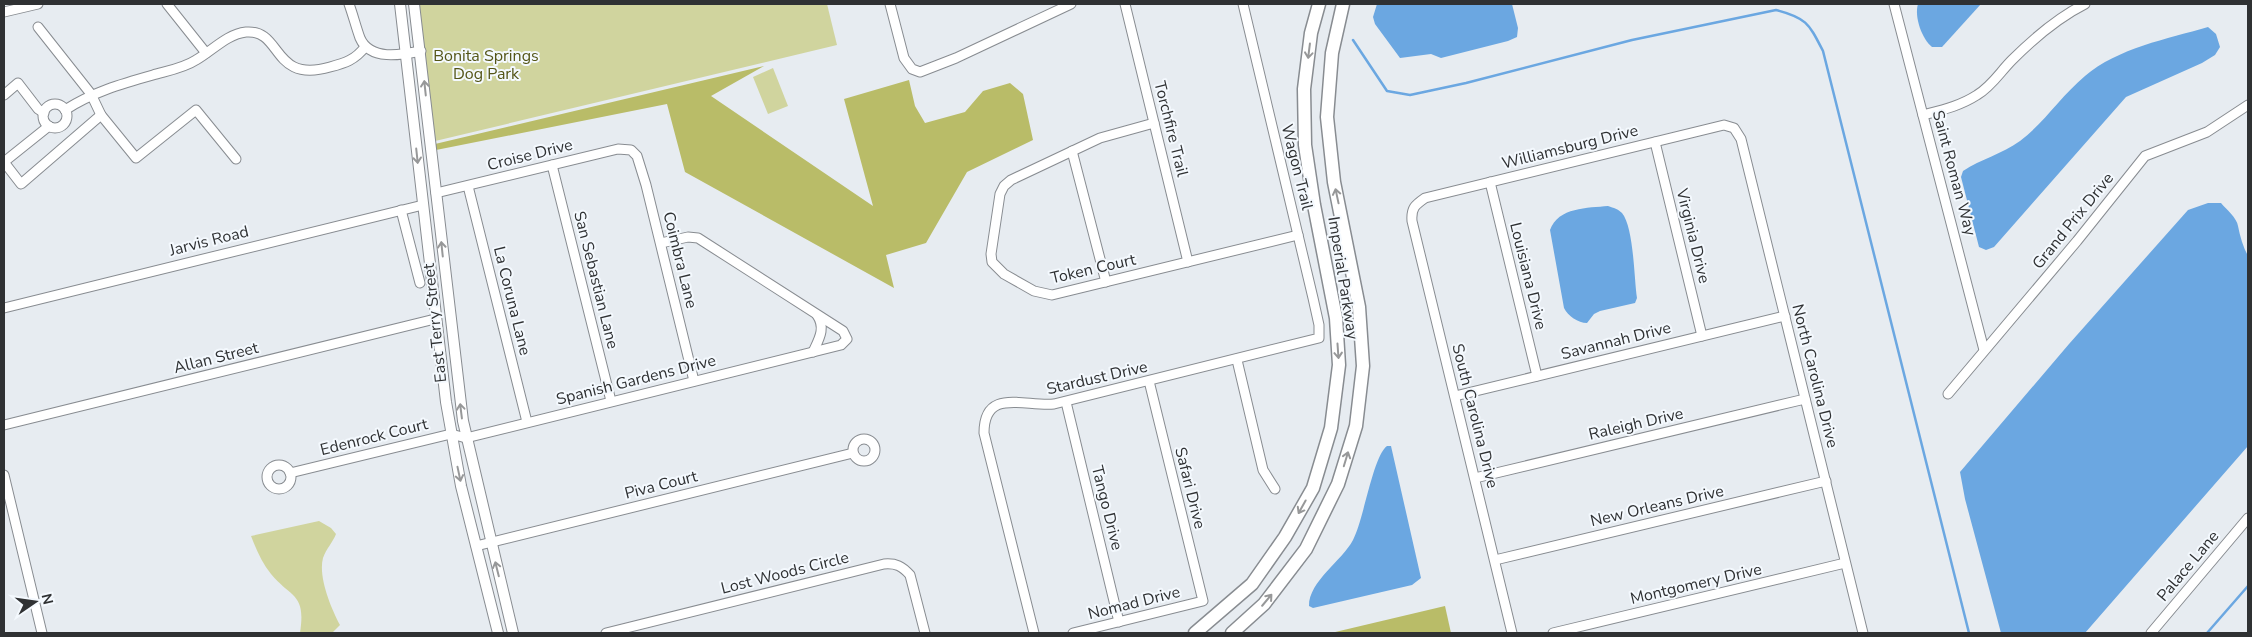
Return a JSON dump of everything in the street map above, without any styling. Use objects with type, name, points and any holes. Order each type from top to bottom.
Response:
[{"type":"main road","name":"Imperial Parkway","points":[[1195,633],[1252,584],[1285,537],[1313,488],[1331,428],[1339,365],[1336,318],[1314,205],[1305,145],[1304,89],[1311,34],[1319,4]]},
{"type":"main road","name":"Imperial Parkway","points":[[1232,633],[1264,604],[1306,549],[1338,484],[1356,426],[1363,366],[1359,306],[1334,182],[1326,117],[1332,53],[1343,4]]},
{"type":"street","points":[[4,12],[38,4]]},
{"type":"street","points":[[167,4],[206,53]]},
{"type":"street","points":[[349,4],[365,47],[373,52],[406,54],[421,51]]},
{"type":"street","points":[[400,4],[435,319],[451,434],[498,633]]},
{"type":"street","name":"East Terry Street","points":[[414,4],[421,51],[456,372],[466,438],[513,633]]},
{"type":"street","points":[[890,4],[904,58],[912,69],[920,72],[929,70],[1071,4]]},
{"type":"street","name":"Torchfire Trail","points":[[1125,4],[1188,262]]},
{"type":"street","name":"Wagon Trail","points":[[1243,4],[1319,325],[1319,338]]},
{"type":"street","name":"Saint Roman Way","points":[[1894,4],[1984,350]]},
{"type":"street","points":[[1923,115],[1951,108],[1978,94],[1992,84],[2030,42],[2055,22],[2085,4]]},
{"type":"street","points":[[38,27],[92,94],[101,115],[136,158],[196,110],[236,159]]},
{"type":"street","points":[[65,110],[92,94],[107,88],[188,64],[234,35],[252,32],[263,36],[293,68],[313,71],[350,61],[365,47]]},
{"type":"street","points":[[4,95],[18,84],[38,109],[44,113]]},
{"type":"street","points":[[52,105],[59,106],[65,110],[66,118],[63,125],[56,128],[49,126],[44,120],[44,113],[52,105]]},
{"type":"street","name":"Grand Prix Drive","points":[[1948,394],[2078,241],[2145,156],[2207,132],[2248,105]]},
{"type":"street","points":[[49,126],[4,162],[21,184],[101,115]]},
{"type":"street","name":"Token Court","points":[[1154,123],[1113,133],[1011,180],[1004,186],[1000,194],[993,234],[990,254],[992,262],[1004,274],[1042,294],[1052,295],[1298,235]]},
{"type":"street","name":"Williamsburg Drive","points":[[1414,206],[1425,198],[1490,182],[1724,125],[1734,128]]},
{"type":"street","name":"North Carolina Drive","points":[[1734,128],[1741,139],[1863,633]]},
{"type":"street","name":"Virginia Drive","points":[[1655,142],[1702,336]]},
{"type":"street","name":"Croise Drive","points":[[436,193],[618,149],[631,150]]},
{"type":"street","name":"Coimbra Lane","points":[[631,150],[637,156],[694,381]]},
{"type":"street","points":[[1072,151],[1106,282]]},
{"type":"street","name":"San Sebastian Lane","points":[[552,165],[611,401]]},
{"type":"street","name":"Louisiana Drive","points":[[1490,182],[1537,376]]},
{"type":"street","name":"La Coruna Lane","points":[[468,186],[527,422]]},
{"type":"street","name":"Jarvis Road","points":[[4,308],[423,205]]},
{"type":"street","name":"South Carolina Drive","points":[[1414,206],[1411,213],[1412,221],[1512,633]]},
{"type":"street","points":[[402,210],[420,282]]},
{"type":"street","name":"Spanish Gardens Drive","points":[[466,438],[841,345],[847,339],[843,331],[698,238],[688,236],[660,243]]},
{"type":"street","points":[[814,352],[822,334],[822,323],[818,315]]},
{"type":"street","name":"Savannah Drive","points":[[1455,396],[1785,316]]},
{"type":"street","name":"Allan Street","points":[[4,425],[435,319]]},
{"type":"street","name":"Stardust Drive","points":[[1034,633],[991,462],[984,425],[987,415],[993,408],[1000,403],[1010,401],[1045,405],[1066,402],[1319,338]]},
{"type":"street","points":[[1236,360],[1262,470],[1276,489]]},
{"type":"street","name":"Safari Drive","points":[[1149,382],[1203,601]]},
{"type":"street","name":"Raleigh Drive","points":[[1475,478],[1805,399]]},
{"type":"street","name":"Tango Drive","points":[[1066,402],[1119,622]]},
{"type":"street","name":"Edenrock Court","points":[[290,473],[451,434],[466,438]]},
{"type":"street","name":"Piva Court","points":[[476,546],[853,452]]},
{"type":"street","points":[[4,480],[42,633]]},
{"type":"street","name":"New Orleans Drive","points":[[1495,560],[1826,481]]},
{"type":"street","name":"Palace Lane","points":[[2152,633],[2248,518]]},
{"type":"street","name":"Lost Woods Circle","points":[[606,633],[894,563],[904,567],[910,575],[925,633]]},
{"type":"street","name":"Montgomery Drive","points":[[1553,633],[1845,563]]},
{"type":"street","points":[[484,576],[494,592],[505,633]]},
{"type":"street","name":"Nomad Drive","points":[[1073,633],[1203,601]]},
{"type":"green space","name":"Bonita Springs Dog Park","points":[[414,4],[827,4],[837,45],[431,142]]},
{"type":"green space","points":[[764,66],[711,96],[873,206],[844,99],[909,80],[915,106],[925,123],[965,112],[983,91],[1010,83],[1023,94],[1033,140],[967,172],[926,243],[886,255],[894,288],[685,172],[667,104],[436,150],[435,144]]},
{"type":"green space","points":[[773,68],[788,106],[768,114],[753,77]]},
{"type":"green space","points":[[319,521],[331,528],[336,534],[323,558],[322,574],[329,601],[340,625],[332,633],[300,633],[301,610],[299,603],[268,570],[251,536]]},
{"type":"green space","points":[[1445,606],[1451,633],[1331,633]]},
{"type":"water","points":[[1377,4],[1512,4],[1518,28],[1517,37],[1441,58],[1431,54],[1400,58],[1375,24],[1373,17]]},
{"type":"water","points":[[1918,4],[1981,4],[1942,47],[1932,47],[1925,39],[1920,27],[1917,15]]},
{"type":"water","points":[[2208,27],[2216,34],[2220,47],[2215,55],[2202,63],[2126,97],[1994,247],[1986,250],[1979,247],[1961,177],[1963,171],[2006,149],[2029,134],[2076,84],[2098,66],[2128,51]]},
{"type":"water","points":[[2208,203],[2221,203],[2234,217],[2248,256],[2248,446],[2085,633],[2001,633],[1965,499],[1960,472],[2069,344],[2188,210]]},
{"type":"water","points":[[1608,206],[1622,213],[1626,220],[1631,241],[1637,298],[1635,303],[1600,311],[1594,314],[1587,323],[1584,323],[1568,314],[1564,308],[1550,230],[1554,222],[1567,213],[1583,208]]},
{"type":"water","points":[[1387,446],[1391,446],[1421,578],[1412,585],[1313,608],[1309,606],[1314,588],[1353,540],[1377,462]]},
{"type":"waterway","points":[[1353,40],[1387,91],[1410,95],[1466,83],[1632,40],[1776,10],[1801,19],[1806,23],[1823,51],[1969,633]]},
{"type":"waterway","points":[[2207,633],[2248,586]]}]
